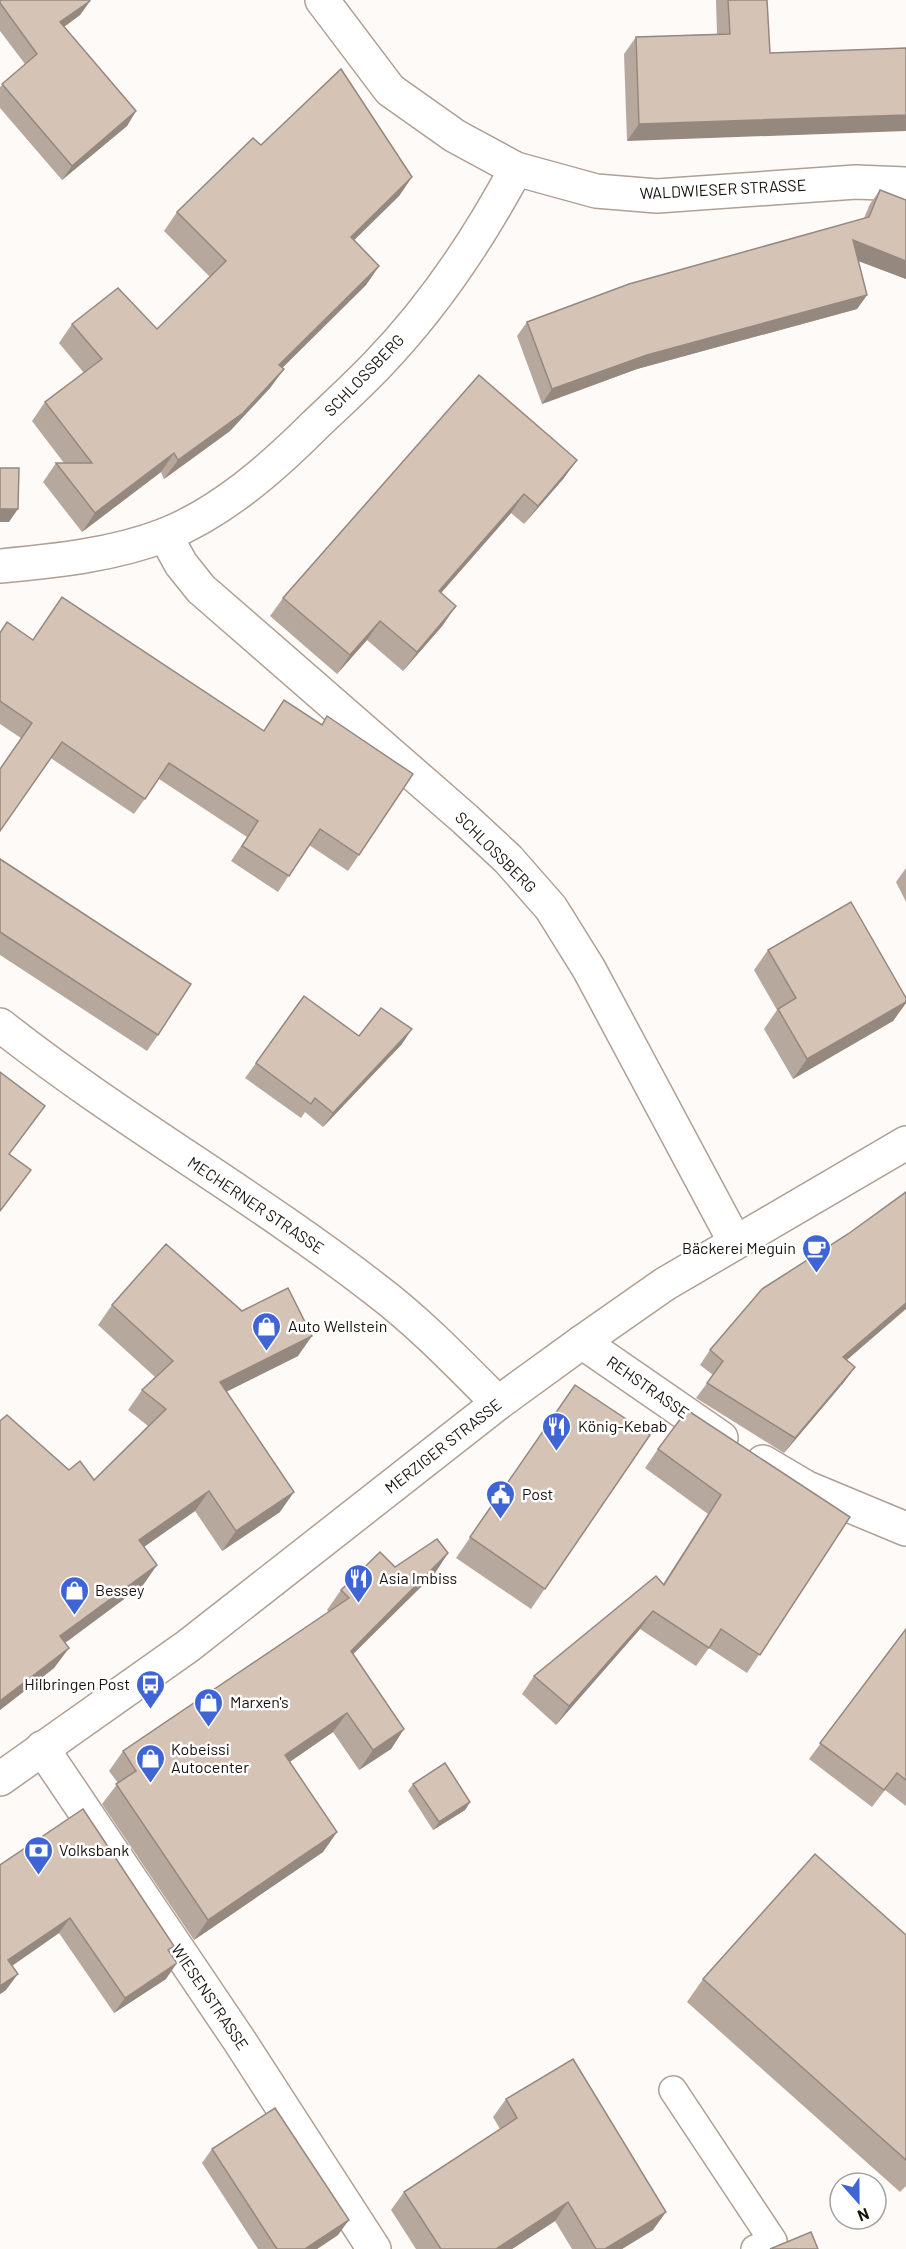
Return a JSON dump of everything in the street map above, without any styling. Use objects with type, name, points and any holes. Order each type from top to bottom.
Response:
[{"type":"street","name":"WALDWIESER STRASSE","points":[[322,0],[390,90],[455,136],[516,169],[596,191],[657,196],[856,182],[906,184]]},
{"type":"street","name":"SCHLOSSBERG","points":[[0,566],[114,551],[165,535],[208,513],[279,460],[378,364],[446,283],[487,222],[516,169]]},
{"type":"street","name":"SCHLOSSBERG","points":[[165,535],[181,564],[201,589],[465,819],[508,859],[551,908],[589,969],[735,1242]]},
{"type":"street","name":"MECHERNER STRASSE","points":[[0,1025],[108,1105],[313,1242],[377,1290],[435,1339],[498,1403]]},
{"type":"street","name":"MERZIGER STRASSE","points":[[0,1779],[188,1646],[498,1403],[582,1342],[665,1284],[906,1143]]},
{"type":"street","name":"REHSTRASSE","points":[[582,1342],[721,1438],[807,1488],[906,1529]]},
{"type":"street","name":"WIESENSTRASSE","points":[[42,1748],[239,2040],[374,2249]]},
{"type":"lane","points":[[673,2090],[773,2241],[755,2249]]},
{"type":"building","points":[[0,0],[90,1],[60,22],[136,111],[72,166],[2,84],[37,54]]},
{"type":"building","points":[[728,0],[767,0],[770,53],[906,48],[906,115],[639,124],[636,37],[730,34]]},
{"type":"building","points":[[341,69],[412,177],[351,237],[379,266],[279,365],[284,369],[243,413],[178,460],[174,453],[95,513],[56,463],[92,463],[45,402],[102,359],[72,324],[118,288],[157,329],[226,261],[177,212],[253,138],[261,145]]},
{"type":"building","points":[[880,190],[906,200],[906,261],[853,240],[867,295],[647,355],[552,389],[527,322],[629,284],[869,217]]},
{"type":"building","points":[[479,375],[577,460],[538,506],[524,494],[439,591],[456,606],[417,652],[380,621],[350,655],[283,598]]},
{"type":"building","points":[[0,468],[19,468],[18,509],[0,509]]},
{"type":"building","points":[[62,597],[264,731],[284,700],[322,725],[327,716],[413,774],[359,855],[320,829],[289,876],[242,846],[258,821],[169,763],[145,799],[62,742],[0,831],[0,769],[32,723],[0,701],[0,633],[7,622],[33,640]]},
{"type":"building","points":[[0,859],[191,984],[158,1035],[0,932]]},
{"type":"building","points":[[851,902],[906,998],[906,1002],[807,1059],[778,1009],[796,998],[768,950]]},
{"type":"building","points":[[304,996],[359,1036],[381,1008],[412,1029],[333,1113],[315,1098],[311,1104],[256,1063]]},
{"type":"building","points":[[0,1072],[45,1106],[9,1154],[31,1170],[0,1211]]},
{"type":"building","points":[[906,1192],[906,1303],[843,1357],[855,1367],[795,1438],[707,1383],[723,1361],[710,1350],[762,1289],[848,1234]]},
{"type":"building","points":[[166,1244],[242,1311],[288,1288],[312,1336],[220,1382],[294,1492],[236,1531],[209,1491],[139,1540],[157,1565],[60,1636],[69,1648],[0,1701],[0,1421],[7,1415],[69,1470],[80,1461],[94,1480],[166,1409],[142,1390],[173,1361],[112,1305]]},
{"type":"building","points":[[575,1385],[650,1435],[545,1589],[470,1537]]},
{"type":"building","points":[[687,1410],[850,1517],[760,1655],[721,1629],[709,1648],[653,1611],[569,1706],[534,1676],[656,1576],[664,1585],[721,1495],[658,1449]]},
{"type":"building","points":[[437,1539],[448,1553],[351,1651],[404,1729],[373,1750],[347,1713],[285,1755],[337,1832],[208,1920],[116,1784],[136,1771],[123,1751],[349,1598],[341,1590],[380,1552],[395,1567]]},
{"type":"building","points":[[906,1629],[906,1780],[897,1773],[884,1790],[820,1743]]},
{"type":"building","points":[[445,1763],[470,1802],[439,1822],[413,1784]]},
{"type":"building","points":[[83,1809],[174,1946],[168,1950],[177,1963],[125,1998],[70,1918],[8,1960],[18,1974],[0,1986],[0,1865]]},
{"type":"building","points":[[815,1854],[906,1935],[906,2160],[703,1979]]},
{"type":"building","points":[[573,2059],[666,2212],[605,2249],[596,2249],[568,2202],[496,2249],[441,2249],[404,2192],[517,2118],[506,2099]]},
{"type":"building","points":[[275,2108],[349,2220],[305,2249],[277,2249],[212,2149]]},
{"type":"building","points":[[811,2232],[818,2249],[770,2249]]},
{"type":"place","name":"Bäckerei Meguin","points":[[817,1274]]},
{"type":"place","name":"Auto Wellstein","points":[[267,1352]]},
{"type":"place","name":"König-Kebab","points":[[557,1452]]},
{"type":"place","name":"Post","points":[[501,1520]]},
{"type":"place","name":"Asia Imbiss","points":[[358,1604]]},
{"type":"place","name":"Bessey","points":[[74,1616]]},
{"type":"place","name":"Hilbringen Post","points":[[151,1710]]},
{"type":"place","name":"Marxen's","points":[[209,1728]]},
{"type":"place","name":"Kobeissi Autocenter","points":[[150,1784]]},
{"type":"place","name":"Volksbank","points":[[38,1876]]}]
